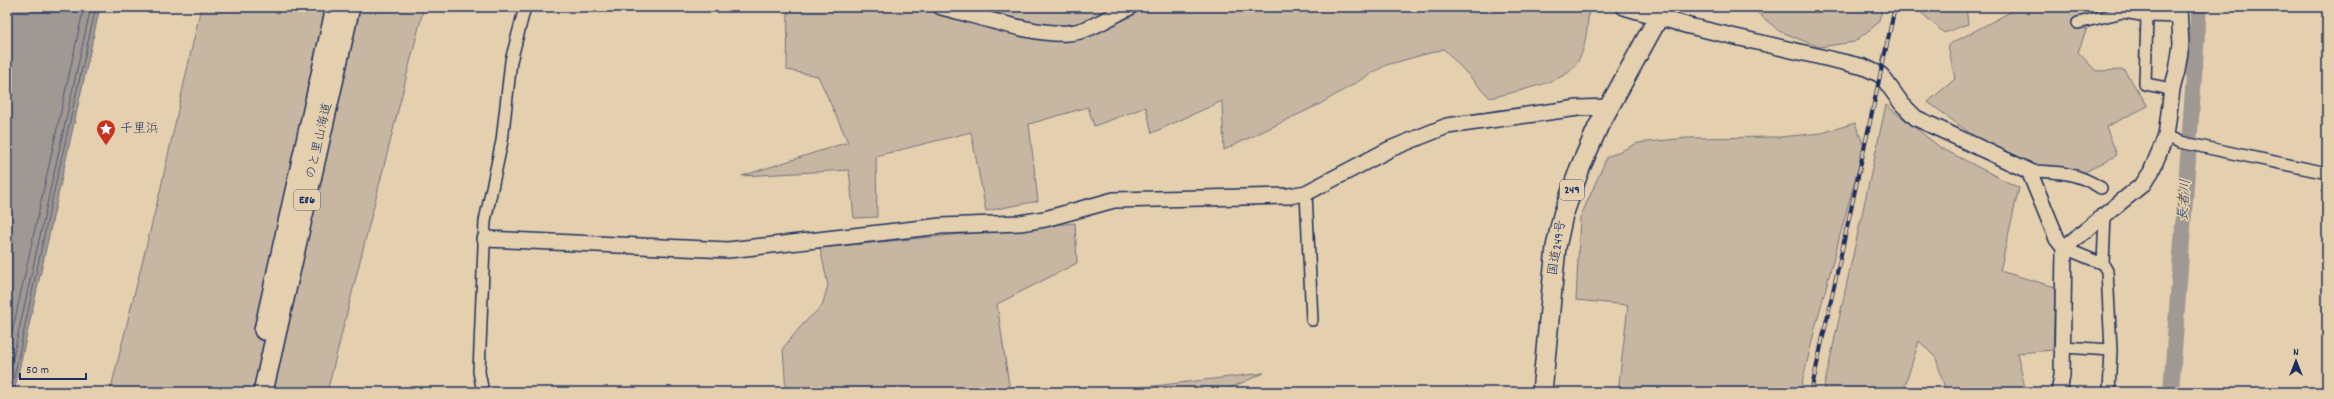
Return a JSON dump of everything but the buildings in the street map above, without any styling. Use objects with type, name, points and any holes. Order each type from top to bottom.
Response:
[{"type":"highway","name":"のと里山海道","points":[[250,392],[336,7]]},
{"type":"highway","name":"のと里山海道","points":[[263,392],[350,7]]},
{"type":"highway","name":"国道249号","points":[[1542,392],[1557,241],[1580,168],[1598,127],[1610,107],[1652,11]]},
{"type":"street","points":[[483,392],[479,372],[485,221],[502,141],[511,61],[525,7]]},
{"type":"street","points":[[941,7],[1039,31],[1068,33],[1084,29],[1130,7]]},
{"type":"street","points":[[1624,7],[1652,11],[1689,26],[1864,67],[1881,75],[1902,104],[1916,118],[2029,171],[2069,173],[2084,177],[2101,188]]},
{"type":"street","points":[[2064,248],[2143,184],[2151,172],[2166,136],[2172,89],[2177,71],[2181,45],[2179,12],[2147,16],[2123,9],[2078,23]]},
{"type":"street","points":[[2147,16],[2145,84],[2172,89]]},
{"type":"street","points":[[485,239],[728,250],[941,226],[1020,223],[1045,219],[1114,200],[1289,196],[1306,193],[1390,149],[1447,126],[1578,108],[1610,107]]},
{"type":"street","points":[[2166,136],[2180,142],[2327,173]]},
{"type":"street","points":[[2029,171],[2057,240],[2064,248],[2103,264]]},
{"type":"street","points":[[1306,193],[1312,320]]},
{"type":"street","points":[[2105,215],[2103,264],[2107,272],[2111,350],[2109,392]]},
{"type":"street","points":[[2059,392],[2062,376],[2063,348],[2064,248]]},
{"type":"street","points":[[2063,348],[2111,350]]},
{"type":"shaded area","points":[[201,7],[424,7],[327,392],[110,392],[161,187]]},
{"type":"shaded area","points":[[788,7],[1589,7],[1584,45],[1575,66],[1569,72],[1560,77],[1523,90],[1490,98],[1444,49],[1386,65],[1320,104],[1224,150],[1222,101],[1152,133],[1146,107],[1094,126],[1088,107],[1029,124],[1038,201],[986,211],[971,132],[876,156],[877,217],[854,218],[849,170],[742,176],[848,142],[818,76],[787,70]]},
{"type":"shaded area","points":[[1751,7],[1883,7],[1878,23],[1854,42],[1819,47],[1779,31]]},
{"type":"shaded area","points":[[1915,7],[1966,7],[1968,24],[1944,33]]},
{"type":"shaded area","points":[[2020,7],[2095,7],[2078,52],[2096,71],[2124,70],[2148,106],[2106,127],[2117,155],[2078,176],[2040,178],[1975,137],[1928,102],[1955,79],[1948,45]]},
{"type":"shaded area","points":[[1886,105],[1941,148],[2019,188],[2000,271],[2055,287],[2053,350],[2017,353],[2026,392],[1946,392],[1936,358],[1919,341],[1903,392],[1823,392]]},
{"type":"shaded area","points":[[1855,123],[1864,146],[1814,332],[1800,392],[1618,392],[1628,305],[1576,300],[1580,218],[1607,157],[1638,143],[1687,138],[1780,137],[1822,133]]},
{"type":"shaded area","points":[[1075,223],[1077,263],[997,304],[1010,392],[786,392],[783,348],[803,324],[822,306],[828,285],[820,248]]},
{"type":"shaded area","points":[[1264,373],[1221,392],[1103,392]]},
{"type":"water","points":[[7,7],[100,7],[14,392],[7,392]]},
{"type":"waterway","name":"長者川","points":[[2171,392],[2199,7]]},
{"type":"railway","points":[[1811,392],[1895,7]]},
{"type":"place","name":"千里浜","points":[[106,146]]}]
